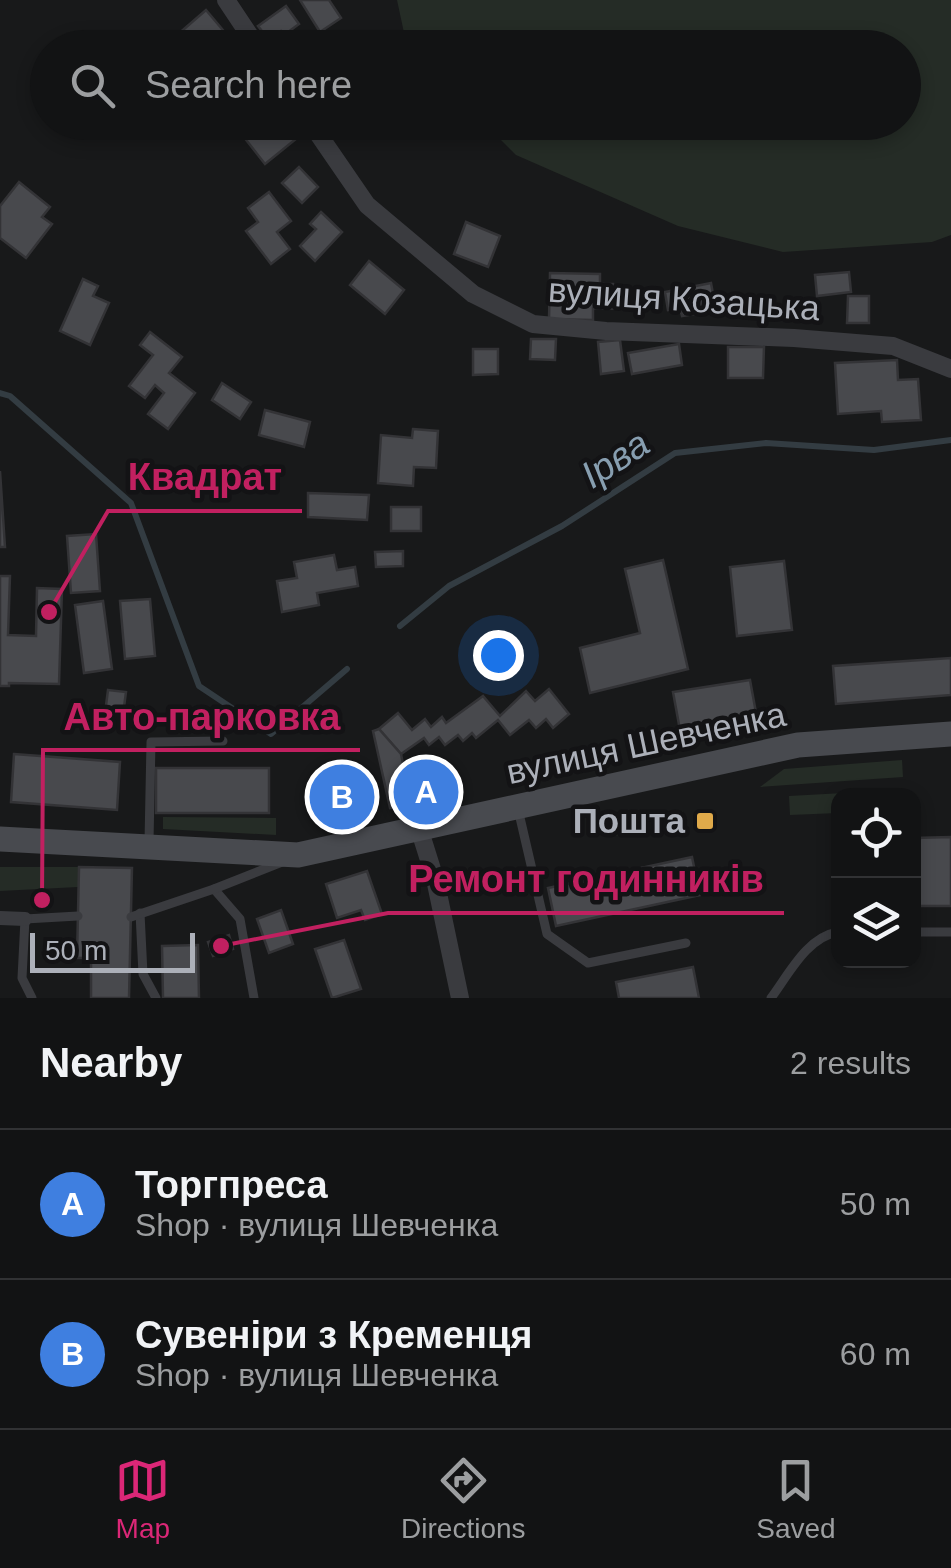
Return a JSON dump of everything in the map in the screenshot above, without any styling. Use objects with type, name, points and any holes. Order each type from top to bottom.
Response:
[{"type":"main road","name":"вулиця Шевченка","points":[[0,839],[298,855],[798,745],[951,734]]},
{"type":"street","points":[[226,0],[246,30]]},
{"type":"street","name":"вулиця Козацька","points":[[322,140],[367,205],[473,294],[534,324],[606,332],[794,338],[893,346],[951,369]]},
{"type":"street","points":[[419,828],[435,879],[460,998]]},
{"type":"street","points":[[0,918],[25,918]]},
{"type":"lane","points":[[148,845],[150,742],[224,741]]},
{"type":"lane","points":[[518,806],[547,934],[588,962],[686,943]]},
{"type":"lane","points":[[156,998],[143,974],[136,915],[298,855]]},
{"type":"lane","points":[[214,889],[240,919],[254,998]]},
{"type":"lane","points":[[32,998],[22,978],[25,918],[78,916]]},
{"type":"lane","points":[[921,932],[951,932]]},
{"type":"lane","points":[[771,998],[809,948],[831,934]]},
{"type":"shaded area","points":[[397,0],[951,0],[951,235],[932,242],[783,252],[678,226],[516,155],[501,140],[921,140],[921,30],[403,30]]},
{"type":"shaded area","points":[[902,760],[903,777],[760,787],[784,769]]},
{"type":"shaded area","points":[[831,794],[831,813],[790,815],[789,796]]},
{"type":"shaded area","points":[[683,811],[685,823],[609,837],[607,825]]},
{"type":"shaded area","points":[[163,817],[276,818],[276,835],[163,829]]},
{"type":"shaded area","points":[[0,867],[79,867],[78,887],[0,891]]},
{"type":"building","points":[[300,0],[329,0],[341,18],[319,30]]},
{"type":"building","points":[[286,6],[299,24],[291,30],[261,30],[258,26]]},
{"type":"building","points":[[206,10],[223,30],[183,30]]},
{"type":"building","points":[[246,140],[295,140],[265,164]]},
{"type":"building","points":[[299,167],[318,187],[302,203],[282,183]]},
{"type":"building","points":[[19,182],[50,207],[42,217],[52,224],[26,258],[0,238],[0,206]]},
{"type":"building","points":[[269,192],[291,221],[277,232],[290,249],[271,264],[246,231],[258,222],[248,208]]},
{"type":"building","points":[[321,212],[342,232],[315,261],[300,246],[316,229],[310,224]]},
{"type":"building","points":[[466,222],[500,236],[488,267],[454,254]]},
{"type":"building","points":[[369,261],[404,290],[385,314],[350,285]]},
{"type":"building","points":[[849,272],[851,292],[817,296],[815,275]]},
{"type":"building","points":[[550,273],[600,274],[600,284],[613,284],[613,290],[623,290],[623,309],[593,308],[593,320],[549,319]]},
{"type":"building","points":[[83,279],[98,286],[93,296],[109,303],[90,345],[60,331]]},
{"type":"building","points":[[711,283],[714,299],[705,301],[707,312],[682,316],[680,308],[668,310],[665,292]]},
{"type":"building","points":[[848,296],[869,296],[869,323],[847,323]]},
{"type":"building","points":[[150,332],[182,357],[169,373],[195,393],[168,429],[148,414],[164,393],[155,385],[145,398],[129,386],[153,355],[140,345]]},
{"type":"building","points":[[531,339],[556,339],[555,360],[530,359]]},
{"type":"building","points":[[620,340],[624,371],[601,374],[598,342]]},
{"type":"building","points":[[679,344],[682,365],[632,374],[628,353]]},
{"type":"building","points":[[728,347],[764,347],[763,378],[728,378]]},
{"type":"building","points":[[473,349],[498,349],[498,374],[473,375]]},
{"type":"building","points":[[897,360],[898,380],[918,379],[921,420],[882,422],[881,411],[838,414],[835,363]]},
{"type":"building","points":[[222,383],[251,402],[240,419],[212,400]]},
{"type":"building","points":[[265,410],[310,422],[304,447],[259,435]]},
{"type":"building","points":[[413,429],[438,431],[436,468],[414,467],[413,486],[378,483],[381,435],[412,438]]},
{"type":"building","points":[[0,471],[5,547],[0,547]]},
{"type":"building","points":[[308,493],[369,495],[367,520],[308,517]]},
{"type":"building","points":[[391,507],[421,507],[421,531],[391,531]]},
{"type":"building","points":[[96,534],[100,591],[71,593],[67,536]]},
{"type":"building","points":[[403,551],[403,566],[376,567],[375,552]]},
{"type":"building","points":[[334,555],[337,570],[355,567],[358,586],[317,593],[319,605],[282,612],[277,581],[297,578],[294,562]]},
{"type":"building","points":[[663,560],[688,669],[590,693],[580,648],[640,633],[625,569]]},
{"type":"building","points":[[784,561],[792,630],[737,636],[730,567]]},
{"type":"building","points":[[0,576],[10,576],[8,635],[36,636],[37,588],[62,589],[59,684],[0,686]]},
{"type":"building","points":[[150,599],[155,656],[125,659],[120,601]]},
{"type":"building","points":[[103,601],[112,669],[84,673],[75,605]]},
{"type":"building","points":[[951,658],[951,695],[836,704],[833,666]]},
{"type":"building","points":[[750,680],[759,729],[682,741],[673,692]]},
{"type":"building","points":[[549,689],[569,714],[553,728],[546,719],[536,728],[529,720],[510,735],[498,720],[476,738],[472,733],[463,741],[458,735],[445,745],[439,737],[429,745],[424,738],[401,754],[379,729],[398,713],[412,730],[425,719],[431,727],[442,717],[446,723],[483,696],[500,716],[526,691],[535,701]]},
{"type":"building","points":[[108,690],[126,692],[123,715],[105,713]]},
{"type":"building","points":[[379,729],[401,754],[411,803],[390,808],[373,731]]},
{"type":"building","points":[[14,754],[120,762],[117,810],[11,802]]},
{"type":"building","points":[[156,768],[269,768],[269,813],[156,813]]},
{"type":"building","points":[[355,776],[358,817],[330,819],[327,777]]},
{"type":"building","points":[[429,782],[433,800],[422,803],[418,785]]},
{"type":"building","points":[[951,837],[951,906],[921,906],[921,838]]},
{"type":"building","points":[[692,857],[700,895],[556,926],[548,888]]},
{"type":"building","points":[[79,867],[132,868],[129,998],[91,998],[91,958],[77,958]]},
{"type":"building","points":[[367,871],[382,914],[365,920],[361,910],[337,918],[326,884]]},
{"type":"building","points":[[281,910],[293,944],[269,953],[257,919]]},
{"type":"building","points":[[229,935],[233,949],[213,956],[208,942]]},
{"type":"building","points":[[344,940],[361,989],[332,998],[315,949]]},
{"type":"building","points":[[198,945],[199,998],[163,998],[162,946]]},
{"type":"building","points":[[693,967],[699,998],[619,998],[616,982]]},
{"type":"waterway","name":"Ірва","points":[[0,393],[10,396],[131,503],[199,686],[271,734],[347,669]]},
{"type":"waterway","name":"Ірва","points":[[400,626],[449,586],[562,526],[675,453],[766,443],[874,450],[951,440]]},
{"type":"place","name":"Квадрат","points":[[49,612]]},
{"type":"place","name":"Торгпреса","points":[[426,792]]},
{"type":"place","name":"Сувеніри з Кременця","points":[[342,797]]},
{"type":"place","name":"Пошта","points":[[705,821]]},
{"type":"place","name":"Авто-парковка","points":[[42,900]]},
{"type":"place","name":"Ремонт годинників","points":[[221,946]]}]
